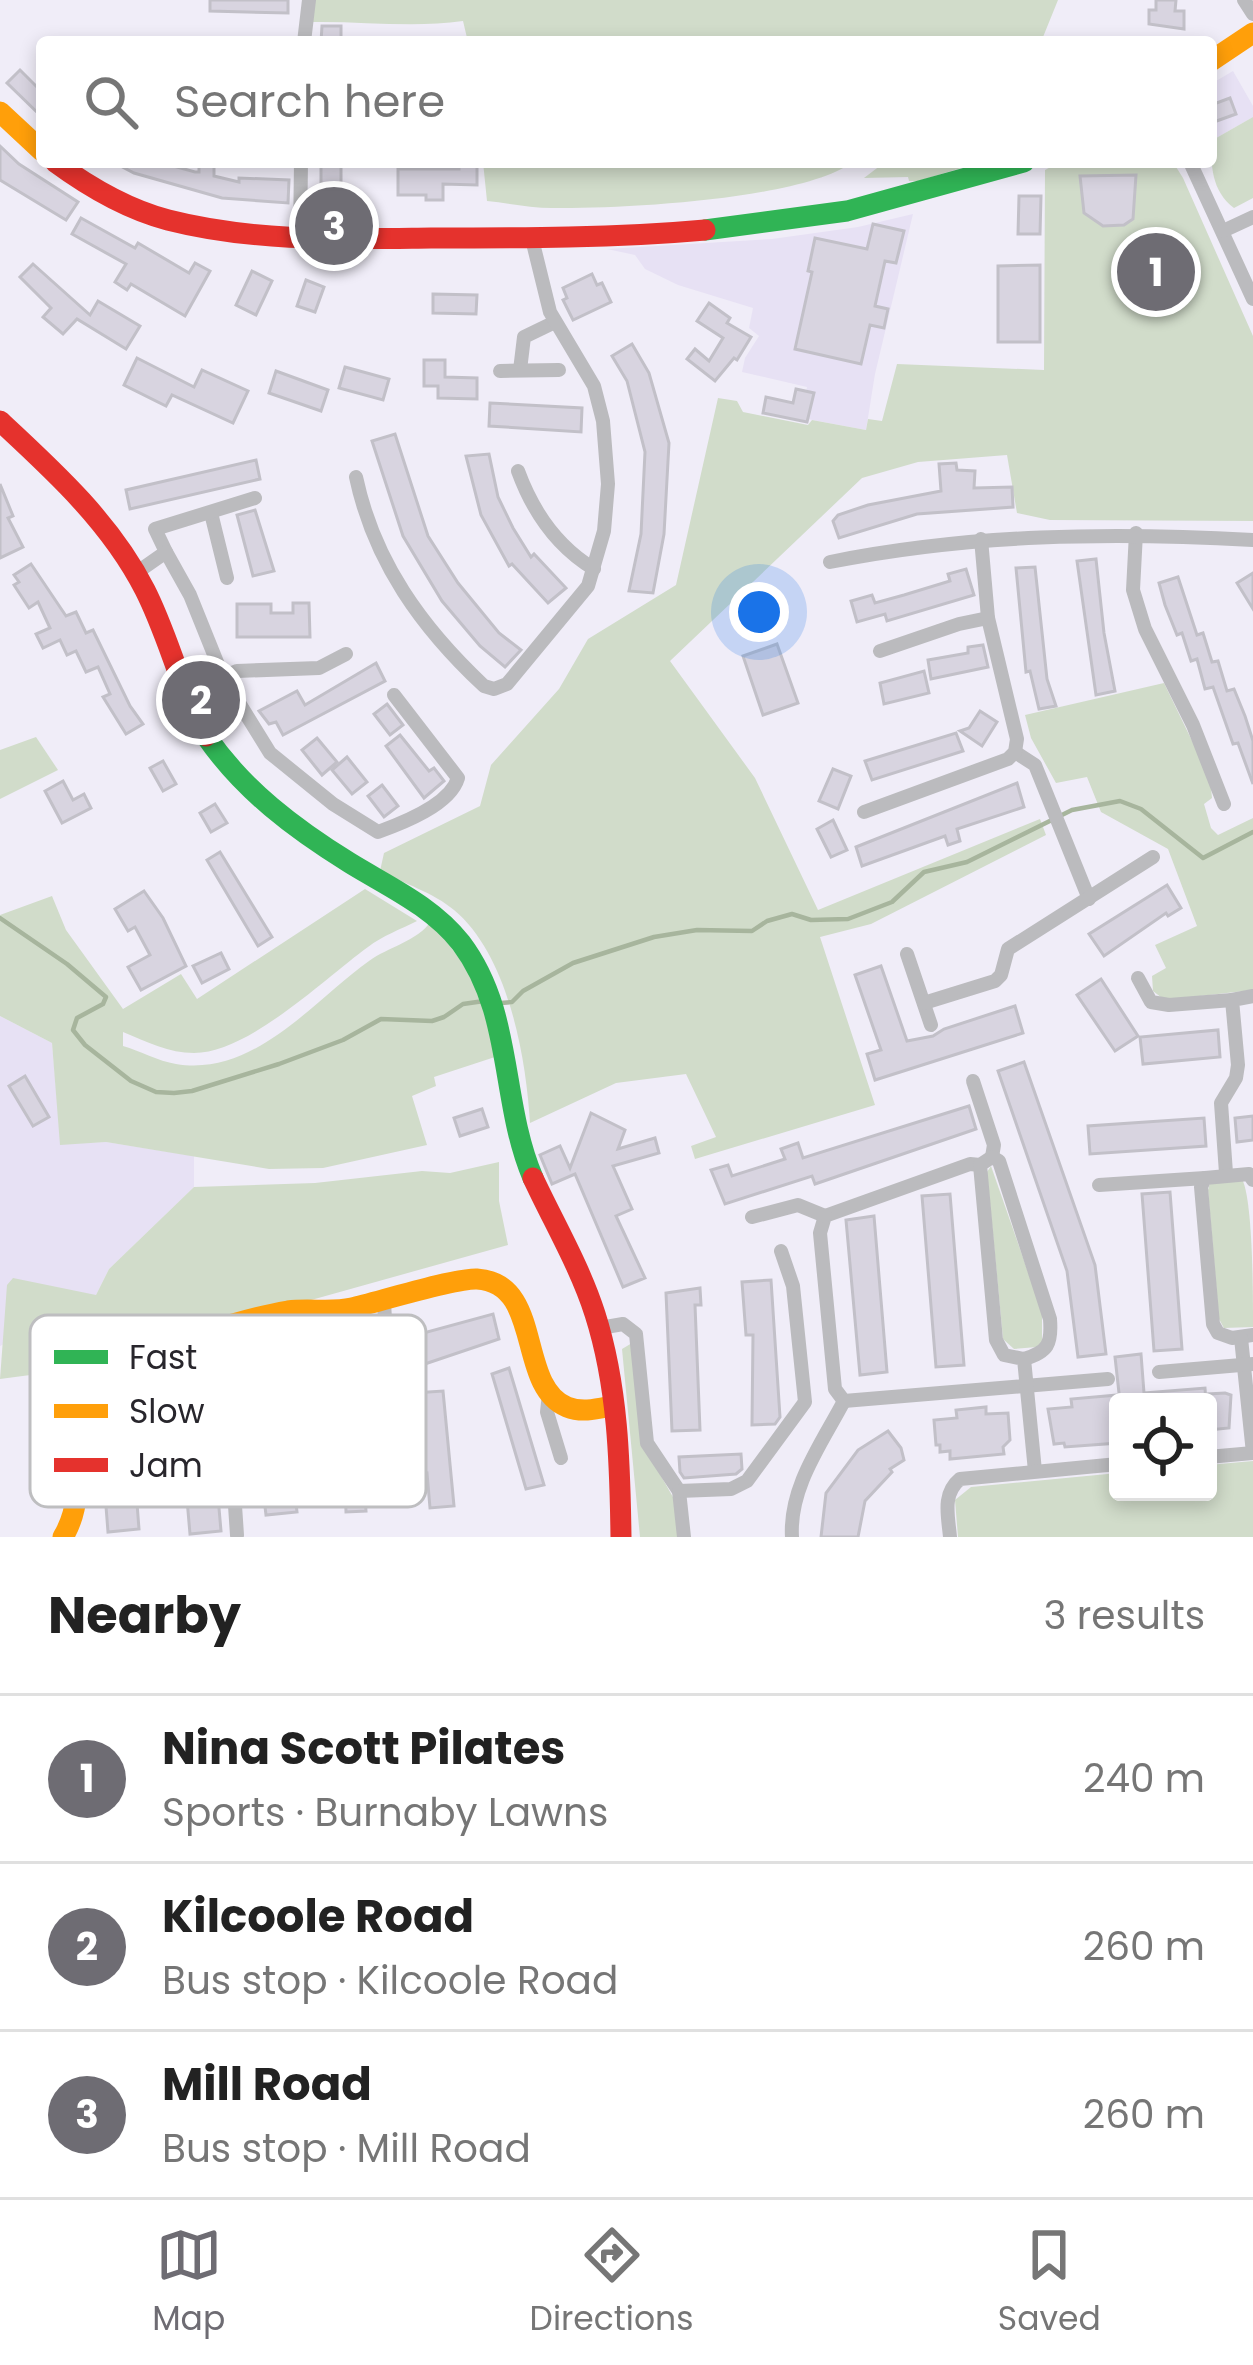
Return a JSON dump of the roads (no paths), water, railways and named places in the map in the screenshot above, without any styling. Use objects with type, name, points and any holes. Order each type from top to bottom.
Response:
[{"type":"main road","points":[[1217,57],[1253,33]]},
{"type":"main road","points":[[0,112],[36,145]]},
{"type":"main road","points":[[65,168],[118,202],[166,219],[221,230],[300,237],[532,239],[678,232],[819,217],[1006,168]]},
{"type":"main road","points":[[0,421],[54,470],[108,531],[136,573],[158,618],[180,686],[221,757],[278,815],[432,913],[482,974],[499,1026],[514,1127],[530,1176],[561,1233],[600,1328],[612,1406],[621,1537]]},
{"type":"main road","points":[[274,1315],[334,1312],[477,1279],[497,1286],[516,1304],[549,1394],[575,1410],[612,1406]]},
{"type":"main road","points":[[63,1537],[77,1516],[77,1507]]},
{"type":"street","points":[[305,36],[309,0]]},
{"type":"street","points":[[1244,0],[1253,14]]},
{"type":"street","points":[[300,237],[301,168]]},
{"type":"street","points":[[1193,168],[1253,298]]},
{"type":"street","points":[[1223,230],[1253,217]]},
{"type":"street","points":[[356,477],[368,519],[405,598],[434,636],[484,686],[507,684],[588,586],[604,531],[608,484],[603,421],[594,386],[556,322],[532,239]]},
{"type":"street","points":[[520,370],[524,337],[556,322]]},
{"type":"street","points":[[500,370],[559,370]]},
{"type":"street","points":[[518,471],[552,534],[594,569]]},
{"type":"street","points":[[255,498],[155,529],[190,595],[223,677],[270,753],[333,804],[378,832],[432,806],[455,790],[458,778],[394,695]]},
{"type":"street","points":[[211,513],[227,578]]},
{"type":"street","points":[[1136,533],[1132,590],[1224,804]]},
{"type":"street","points":[[830,562],[981,539],[1136,533],[1253,540]]},
{"type":"street","points":[[864,812],[1008,759],[1015,752],[988,618],[981,539]]},
{"type":"street","points":[[136,573],[166,552]]},
{"type":"street","points":[[880,650],[988,618]]},
{"type":"street","points":[[223,677],[237,670],[320,668],[346,654]]},
{"type":"street","points":[[1015,752],[1035,765],[1089,899]]},
{"type":"street","points":[[924,1003],[995,981],[1008,950],[1153,857]]},
{"type":"street","points":[[907,954],[931,1024]]},
{"type":"street","points":[[1138,978],[1151,1001],[1168,1005],[1253,996]]},
{"type":"street","points":[[1226,1174],[1221,1103],[1238,1065],[1232,1000]]},
{"type":"street","points":[[752,1217],[798,1205],[825,1216],[970,1164],[986,1161],[999,1161],[1050,1319],[1050,1344],[1044,1352],[1024,1359],[1004,1355],[996,1340],[986,1161],[994,1145],[973,1081]]},
{"type":"street","points":[[1099,1185],[1252,1175]]},
{"type":"street","points":[[1205,1178],[1201,1187],[1213,1324],[1219,1333],[1247,1336],[1253,1453],[1217,1456]]},
{"type":"street","points":[[825,1216],[820,1233],[835,1389],[844,1401]]},
{"type":"street","points":[[679,1491],[731,1489],[747,1481],[805,1402],[793,1286],[781,1251]]},
{"type":"street","points":[[384,1302],[385,1315]]},
{"type":"street","points":[[600,1328],[623,1324],[636,1334],[646,1443],[679,1491],[684,1537]]},
{"type":"street","points":[[1024,1359],[1035,1471]]},
{"type":"street","points":[[1159,1372],[1249,1365]]},
{"type":"street","points":[[844,1401],[1108,1379]]},
{"type":"street","points":[[549,1394],[548,1412],[561,1458]]},
{"type":"street","points":[[791,1537],[801,1482],[844,1401]]},
{"type":"street","points":[[950,1537],[947,1498],[960,1479],[1109,1465]]},
{"type":"waterway","points":[[501,1003],[512,1002],[573,963],[654,937],[697,930],[752,931],[792,914],[811,920],[848,919],[892,902],[924,872],[967,862],[1072,810],[1120,801],[1141,809],[1203,858],[1253,832]]},
{"type":"waterway","points":[[0,918],[106,997],[103,1004],[77,1018],[73,1030],[131,1081],[156,1092],[192,1091],[279,1064],[343,1040],[381,1019],[432,1021],[463,1004],[484,1001]]},
{"type":"place","name":"Mill Road","points":[[334,226]]},
{"type":"place","name":"Nina Scott Pilates","points":[[1156,272]]},
{"type":"place","name":"Kilcoole Road","points":[[201,700]]}]
